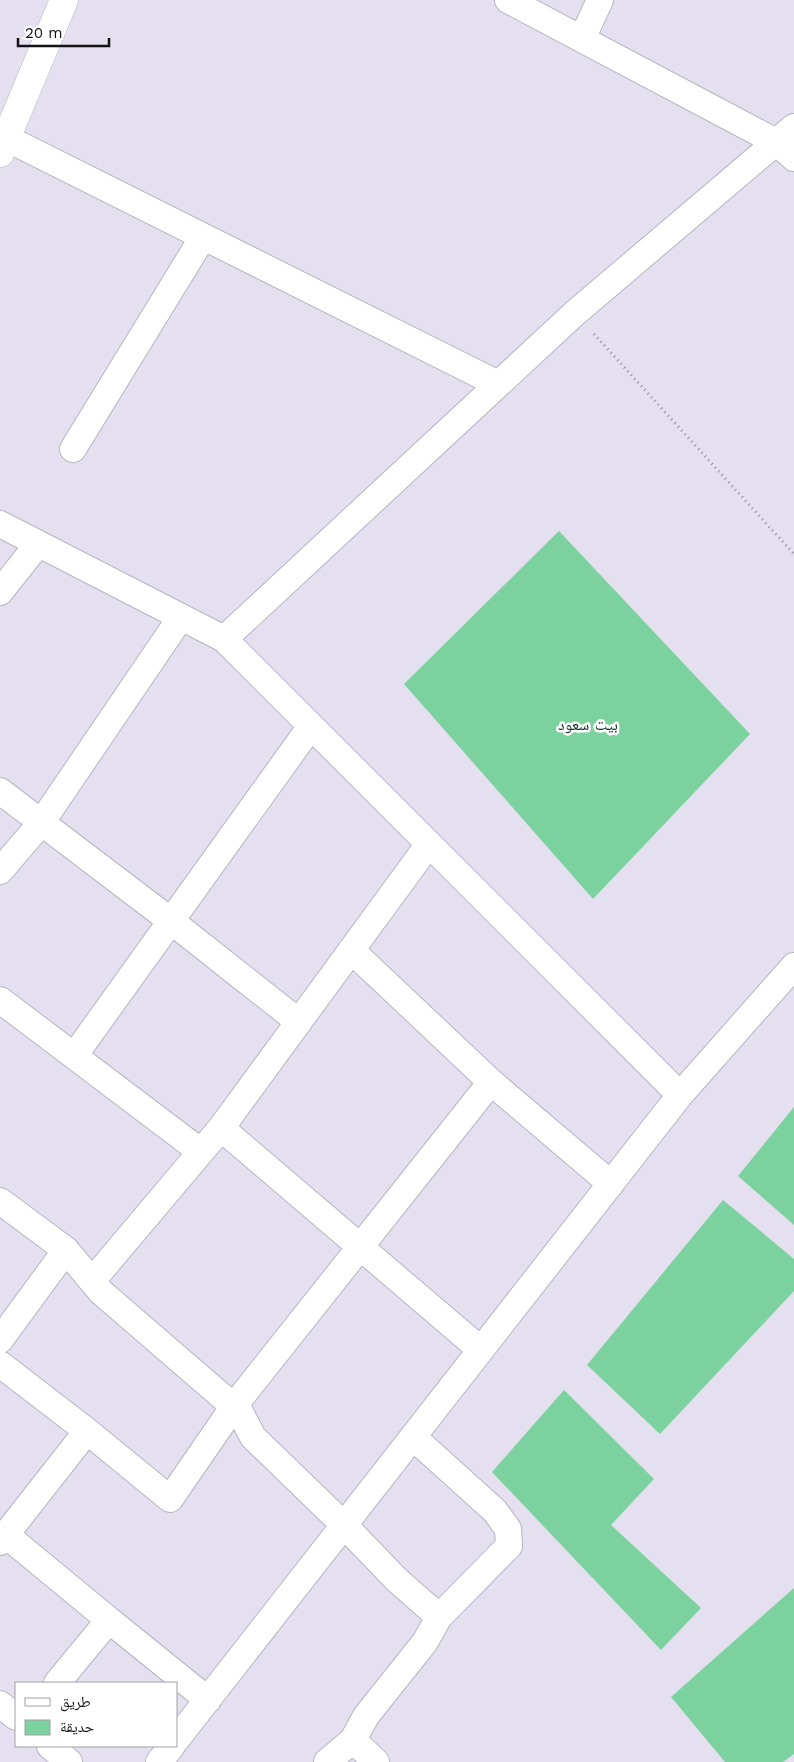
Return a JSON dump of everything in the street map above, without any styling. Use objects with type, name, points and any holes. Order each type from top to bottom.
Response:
[{"type":"street","points":[[64,0],[3,146],[203,237],[498,384]]},
{"type":"street","points":[[224,639],[575,313],[788,142],[508,0]]},
{"type":"street","points":[[582,39],[600,0]]},
{"type":"street","points":[[73,449],[203,237]]},
{"type":"street","points":[[0,524],[224,639],[680,1095]]},
{"type":"street","points":[[0,592],[38,544]]},
{"type":"street","points":[[0,871],[41,823],[181,617]]},
{"type":"street","points":[[74,1056],[311,726]]},
{"type":"street","points":[[0,791],[171,921],[299,1022]]},
{"type":"street","points":[[92,1281],[221,1128],[428,844]]},
{"type":"street","points":[[350,950],[490,1082],[611,1184]]},
{"type":"street","points":[[178,1738],[680,1095],[794,966]]},
{"type":"street","points":[[0,1000],[200,1151]]},
{"type":"street","points":[[0,1364],[87,1430],[170,1499],[234,1406],[490,1082]]},
{"type":"street","points":[[221,1128],[481,1350]]},
{"type":"street","points":[[0,1200],[66,1250],[101,1292],[234,1406],[240,1412],[253,1437],[344,1525],[397,1580],[439,1617]]},
{"type":"street","points":[[0,1340],[66,1250]]},
{"type":"street","points":[[87,1430],[3,1538],[208,1700]]},
{"type":"street","points":[[327,1762],[353,1740],[366,1716],[425,1642],[439,1617],[509,1546],[508,1529],[495,1511],[413,1437]]},
{"type":"street","points":[[58,1682],[109,1620]]},
{"type":"street","points":[[0,1704],[15,1717]]},
{"type":"street","points":[[353,1740],[376,1762]]},
{"type":"street","points":[[51,1747],[70,1762]]},
{"type":"street","points":[[159,1762],[171,1747]]},
{"type":"path","points":[[575,313],[794,554]]},
{"type":"green space","name":"بيت سعود","points":[[559,531],[750,734],[593,899],[404,684]]},
{"type":"green space","points":[[794,1107],[794,1225],[738,1176]]},
{"type":"green space","points":[[723,1200],[794,1259],[794,1291],[660,1434],[587,1365]]},
{"type":"green space","points":[[564,1390],[654,1479],[611,1525],[701,1608],[661,1650],[492,1472]]},
{"type":"green space","points":[[794,1588],[794,1754],[783,1762],[725,1762],[671,1697]]}]
